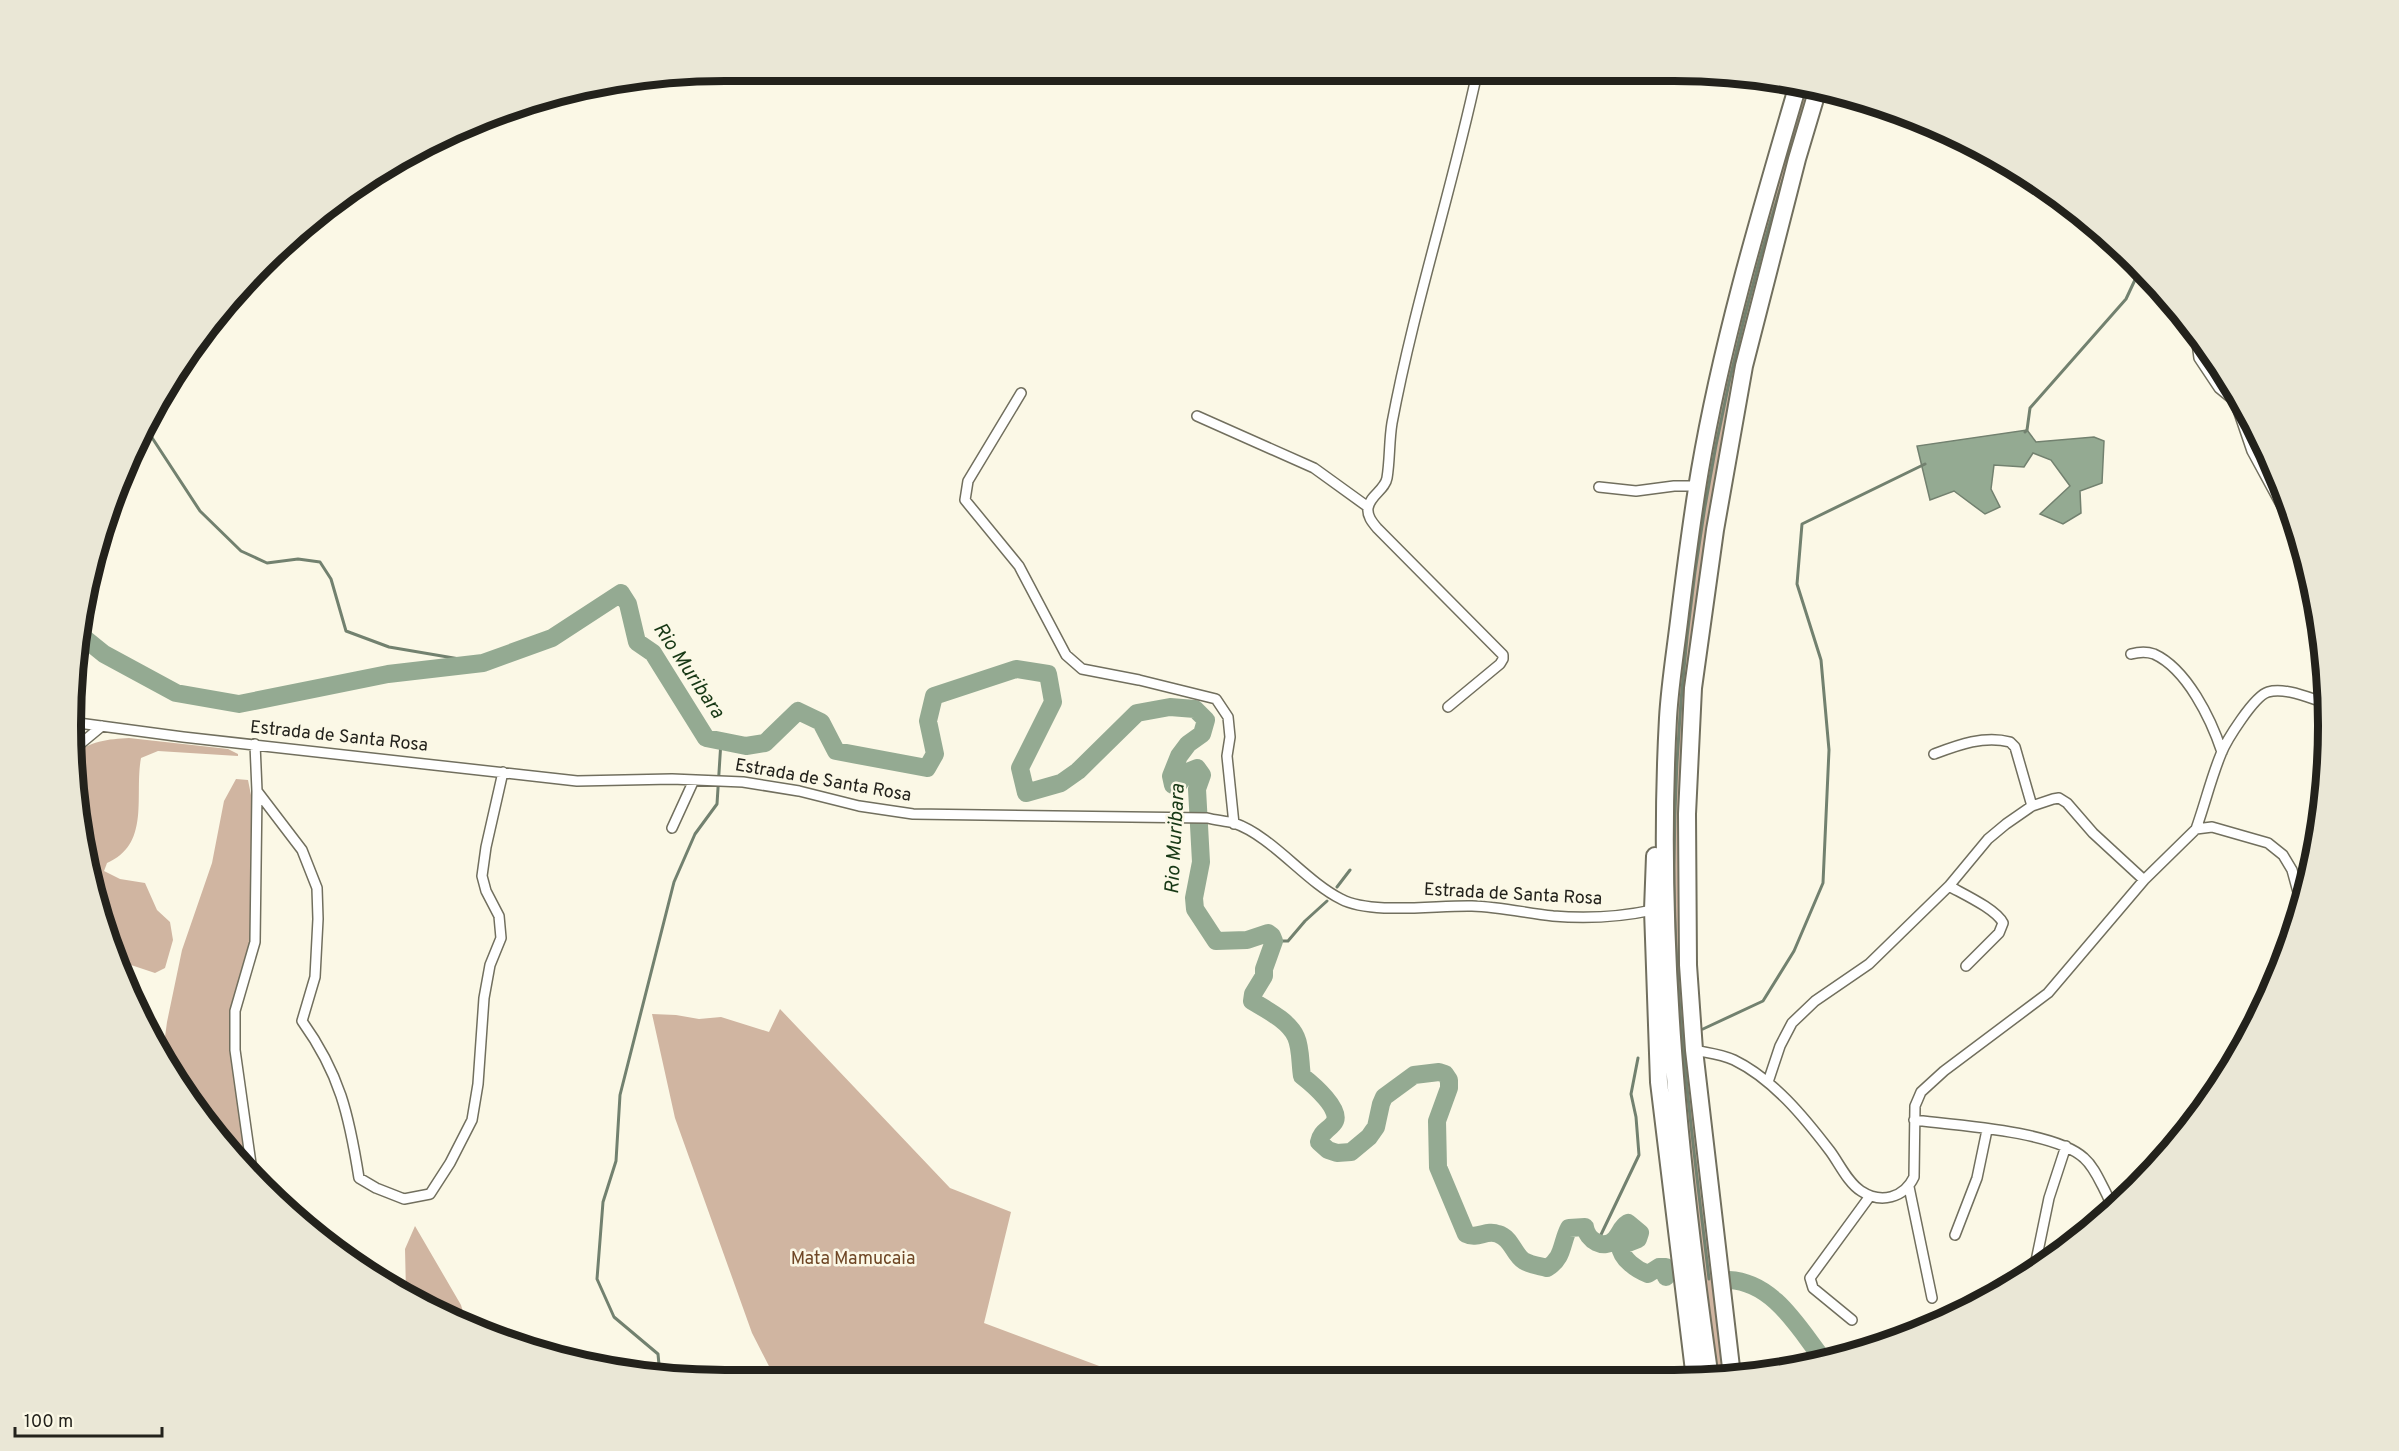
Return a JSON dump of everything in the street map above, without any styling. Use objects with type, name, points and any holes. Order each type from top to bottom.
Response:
[{"type":"highway","points":[[1709,1369],[1681,1152],[1669,998],[1665,886],[1668,715],[1697,486],[1722,362],[1756,226],[1796,93]]},
{"type":"highway","points":[[1731,1367],[1694,1050],[1688,965],[1687,826],[1693,688],[1715,530],[1744,366],[1815,97]]},
{"type":"highway","points":[[1683,585],[1671,620],[1664,669],[1656,802],[1653,910],[1659,1082],[1694,1370]]},
{"type":"street","points":[[1448,707],[1500,664],[1503,655],[1377,528],[1369,516],[1368,507],[1370,501],[1386,485],[1387,457],[1394,413],[1424,282],[1460,154],[1475,81]]},
{"type":"street","points":[[2198,352],[2207,373],[2225,392]]},
{"type":"street","points":[[1021,393],[968,481],[965,500],[1019,566],[1066,655],[1073,663],[1082,669],[1216,699],[1228,717],[1228,780],[1234,824]]},
{"type":"street","points":[[1197,417],[1314,468],[1368,507]]},
{"type":"street","points":[[2244,425],[2252,451],[2273,490]]},
{"type":"street","points":[[1599,487],[1636,490],[1697,486]]},
{"type":"street","points":[[2131,654],[2142,652],[2153,654],[2169,665],[2190,687],[2213,725],[2222,752]]},
{"type":"street","points":[[1694,1050],[1719,1054],[1733,1060],[1768,1082],[1818,1136],[1858,1189],[1870,1196],[1883,1198],[1902,1194],[1914,1177],[1915,1106],[1921,1092],[1944,1071],[2048,993],[2144,880],[2196,829],[2222,752],[2253,704],[2263,694],[2271,691],[2285,692],[2317,701]]},
{"type":"street","name":"Estrada de Santa Rosa","points":[[81,723],[577,781],[742,782],[799,791],[859,806],[913,814],[1207,818],[1234,824],[1255,835],[1326,890],[1353,904],[1389,908],[1471,906],[1506,908],[1552,916],[1596,917],[1653,910]]},
{"type":"street","points":[[81,743],[102,726]]},
{"type":"street","points":[[1934,754],[1963,743],[1987,740],[2010,742],[2015,747],[2032,806]]},
{"type":"street","points":[[250,1160],[235,1050],[236,1011],[255,942],[257,791],[255,744]]},
{"type":"street","points":[[257,791],[302,850],[317,888],[315,977],[302,1021],[330,1063],[346,1107],[359,1178],[375,1188],[404,1199],[430,1194],[450,1163],[472,1120],[478,1084],[484,998],[490,965],[501,938],[500,916],[486,891],[482,876],[486,847],[503,772]]},
{"type":"street","points":[[672,828],[694,780]]},
{"type":"street","points":[[1768,1082],[1780,1047],[1792,1023],[1815,1001],[1869,964],[1949,886],[1988,839],[2032,806],[2059,798],[2067,803],[2093,833],[2144,880]]},
{"type":"street","points":[[2196,829],[2212,827],[2268,843],[2283,855],[2292,870],[2297,888]]},
{"type":"street","points":[[1949,886],[1991,911],[2003,923],[2000,933],[1966,966]]},
{"type":"street","points":[[1914,1120],[2040,1138],[2066,1146],[2084,1158],[2096,1172],[2109,1200]]},
{"type":"street","points":[[1955,1235],[1977,1178],[1987,1130]]},
{"type":"street","points":[[2037,1258],[2049,1198],[2066,1146]]},
{"type":"street","points":[[1909,1187],[1932,1298]]},
{"type":"street","points":[[1852,1320],[1813,1288],[1810,1278],[1870,1196]]},
{"type":"green space","points":[[1805,94],[1812,96],[1749,317],[1728,408],[1707,523],[1699,582],[1682,758],[1678,887],[1680,957],[1690,1098],[1722,1368],[1716,1369],[1682,1110],[1670,875],[1676,710],[1701,494],[1733,345],[1775,189]]},
{"type":"green space","points":[[129,738],[228,749],[238,754],[238,756],[158,751],[141,758],[138,818],[135,831],[130,844],[121,855],[107,863],[104,871],[120,879],[145,883],[157,910],[170,922],[173,940],[165,968],[155,973],[127,964],[115,933],[93,851],[82,749],[106,740]]},
{"type":"green space","points":[[236,779],[248,780],[252,800],[252,937],[241,982],[239,1056],[250,1160],[214,1118],[164,1043],[182,950],[212,863],[224,801]]},
{"type":"green space","name":"Mata Mamucaia","points":[[780,1009],[950,1188],[1011,1212],[984,1323],[1110,1370],[771,1370],[752,1333],[675,1118],[652,1014],[699,1019],[721,1017],[769,1032]]},
{"type":"green space","points":[[415,1226],[461,1305],[464,1314],[406,1286],[405,1249]]},
{"type":"shaded area","points":[[2027,430],[2036,442],[2094,437],[2104,441],[2102,483],[2080,491],[2081,513],[2063,524],[2040,514],[2070,486],[2051,460],[2033,453],[2024,467],[1994,465],[1991,489],[2000,507],[1985,514],[1954,491],[1930,500],[1917,446]]},
{"type":"waterway","points":[[1709,1279],[1685,1073],[1677,970],[1674,867],[1676,780],[1691,606],[1718,434],[1737,348],[1783,180]]},
{"type":"waterway","points":[[2025,432],[2030,408],[2126,299],[2136,278]]},
{"type":"waterway","points":[[150,435],[200,511],[241,551],[267,563],[298,559],[320,562],[331,579],[346,631],[389,647],[483,663]]},
{"type":"waterway","points":[[1703,1029],[1763,1001],[1794,951],[1823,883],[1829,750],[1821,660],[1797,584],[1802,524],[1925,464]]},
{"type":"waterway","name":"Rio Muribara","points":[[87,640],[104,654],[176,693],[239,704],[388,674],[483,663],[552,638],[621,593],[628,604],[637,642],[653,653],[706,738],[746,746],[765,743],[798,711],[821,722],[836,751],[927,768],[935,754],[928,721],[934,696],[1016,669],[1048,674],[1053,702],[1020,768],[1026,793],[1061,783],[1078,771],[1137,713],[1170,707],[1195,709],[1206,720],[1202,734],[1188,744],[1179,756],[1171,776],[1173,785],[1178,785],[1187,772],[1197,768],[1202,775],[1197,789],[1201,862],[1194,898],[1195,909],[1216,941],[1247,940],[1268,933],[1272,936],[1274,941],[1264,969],[1264,976],[1253,994],[1252,1001],[1277,1016],[1293,1031],[1299,1046],[1302,1076],[1331,1105],[1335,1118],[1319,1142],[1328,1150],[1337,1153],[1351,1152],[1369,1137],[1376,1127],[1384,1097],[1414,1075],[1439,1072],[1445,1074],[1449,1080],[1449,1088],[1437,1121],[1438,1167],[1466,1234],[1474,1236],[1494,1233],[1503,1236],[1524,1261],[1547,1268],[1559,1255],[1569,1228],[1585,1227],[1592,1240],[1606,1244],[1615,1239],[1628,1223],[1640,1233],[1638,1239],[1620,1246],[1626,1260],[1648,1274],[1659,1267],[1666,1267],[1666,1277]]},
{"type":"waterway","points":[[659,1366],[658,1354],[614,1317],[597,1279],[603,1202],[616,1161],[620,1095],[674,882],[695,834],[717,804],[721,741]]},
{"type":"waterway","points":[[1337,887],[1350,870]]},
{"type":"waterway","points":[[1274,941],[1288,941],[1327,901]]},
{"type":"waterway","points":[[1597,1243],[1639,1155],[1636,1117],[1631,1094],[1638,1058]]},
{"type":"waterway","name":"Rio Muribara","points":[[1729,1280],[1745,1283],[1771,1297],[1794,1320],[1818,1353]]}]
